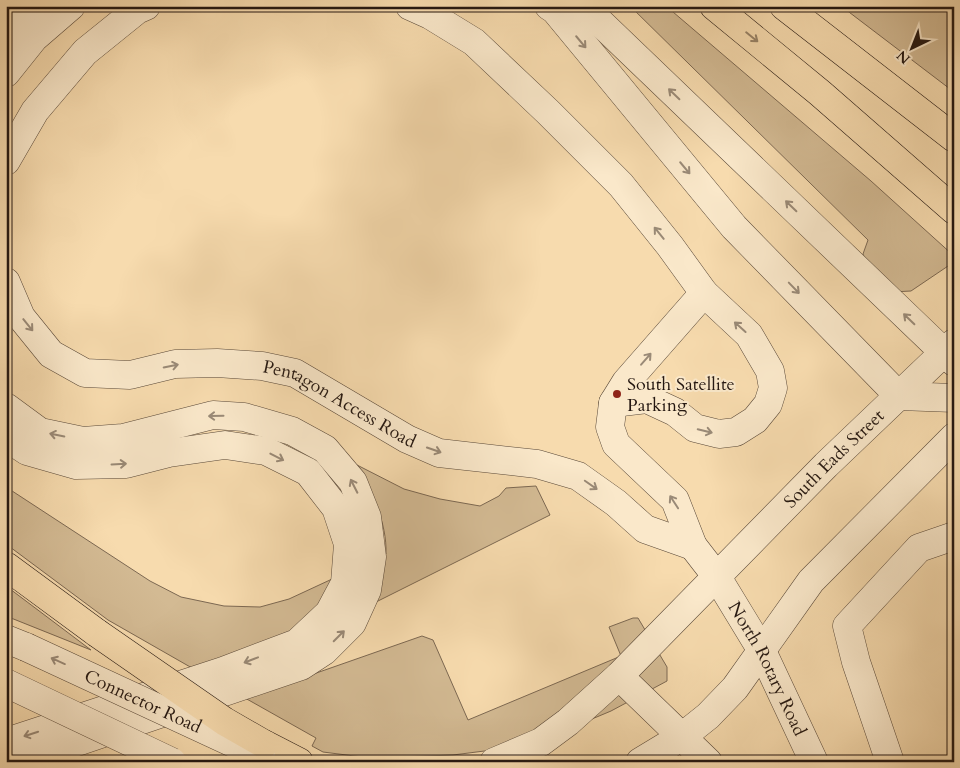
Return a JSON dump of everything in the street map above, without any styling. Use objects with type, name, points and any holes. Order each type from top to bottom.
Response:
[{"type":"highway","points":[[714,6],[820,93],[950,207]]},
{"type":"highway","points":[[784,6],[954,138]]},
{"type":"highway","points":[[6,566],[97,633],[269,754],[299,762]]},
{"type":"street","points":[[6,36],[17,22],[36,6]]},
{"type":"street","points":[[6,73],[34,38],[71,6]]},
{"type":"street","points":[[6,161],[35,111],[85,52],[137,10],[146,6]]},
{"type":"street","points":[[410,6],[430,15],[474,42],[548,112],[620,185],[670,246],[704,293],[749,335],[770,371],[773,388],[768,404],[755,420],[736,432],[719,434],[695,428],[675,412],[647,399],[612,403]]},
{"type":"street","points":[[549,6],[555,10],[734,227],[899,396],[954,398]]},
{"type":"street","points":[[583,6],[950,353]]},
{"type":"street","name":"Pentagon Access Road","points":[[6,282],[21,316],[51,354],[85,373],[130,375],[175,364],[217,363],[262,366],[295,372],[407,439],[439,453],[538,464],[578,476],[616,502],[644,529],[694,546]]},
{"type":"street","points":[[612,403],[626,382],[704,293]]},
{"type":"street","name":"South Eads Street","points":[[717,577],[826,465],[899,396],[950,353]]},
{"type":"street","name":"North Rotary Road","points":[[612,403],[610,427],[616,444],[675,500],[694,546],[717,577],[762,652],[813,760]]},
{"type":"street","points":[[6,407],[40,432],[84,441],[123,438],[213,415],[244,417],[292,431],[325,449],[353,482],[367,517],[372,557],[367,590],[352,623],[324,651],[301,666],[18,762]]},
{"type":"street","points":[[6,437],[27,451],[76,465],[126,464],[169,453],[225,445],[266,451],[308,472],[336,508],[348,544],[346,583],[328,613],[297,642],[223,671],[6,742]]},
{"type":"street","points":[[640,762],[683,736],[708,716],[735,688],[811,581],[954,437]]},
{"type":"street","points":[[890,762],[856,662],[847,626],[919,548],[954,536]]},
{"type":"street","points":[[494,762],[541,742],[568,722],[620,676],[717,577]]},
{"type":"street","name":"Connector Road","points":[[16,643],[269,754]]},
{"type":"street","points":[[620,676],[708,762]]},
{"type":"street","points":[[6,683],[172,762]]},
{"type":"shaded area","points":[[630,6],[666,6],[871,181],[954,256],[954,262],[911,291],[892,292],[872,276],[863,254],[868,240]]},
{"type":"shaded area","points":[[841,6],[942,6],[954,18],[954,92]]},
{"type":"shaded area","points":[[357,465],[404,489],[440,499],[480,506],[499,496],[506,488],[536,486],[550,515],[376,602],[199,672],[108,620],[6,544],[6,487],[150,581],[181,597],[224,606],[260,607],[289,599],[386,554],[386,542],[378,508]]},
{"type":"shaded area","points":[[6,586],[91,650],[6,616]]},
{"type":"shaded area","points":[[638,618],[667,667],[667,681],[611,711],[580,724],[500,749],[453,755],[370,758],[323,752],[312,746],[316,738],[245,698],[422,636],[433,640],[468,720],[621,656],[609,627]]},
{"type":"place","name":"South Satellite Parking","points":[[617,394]]}]
